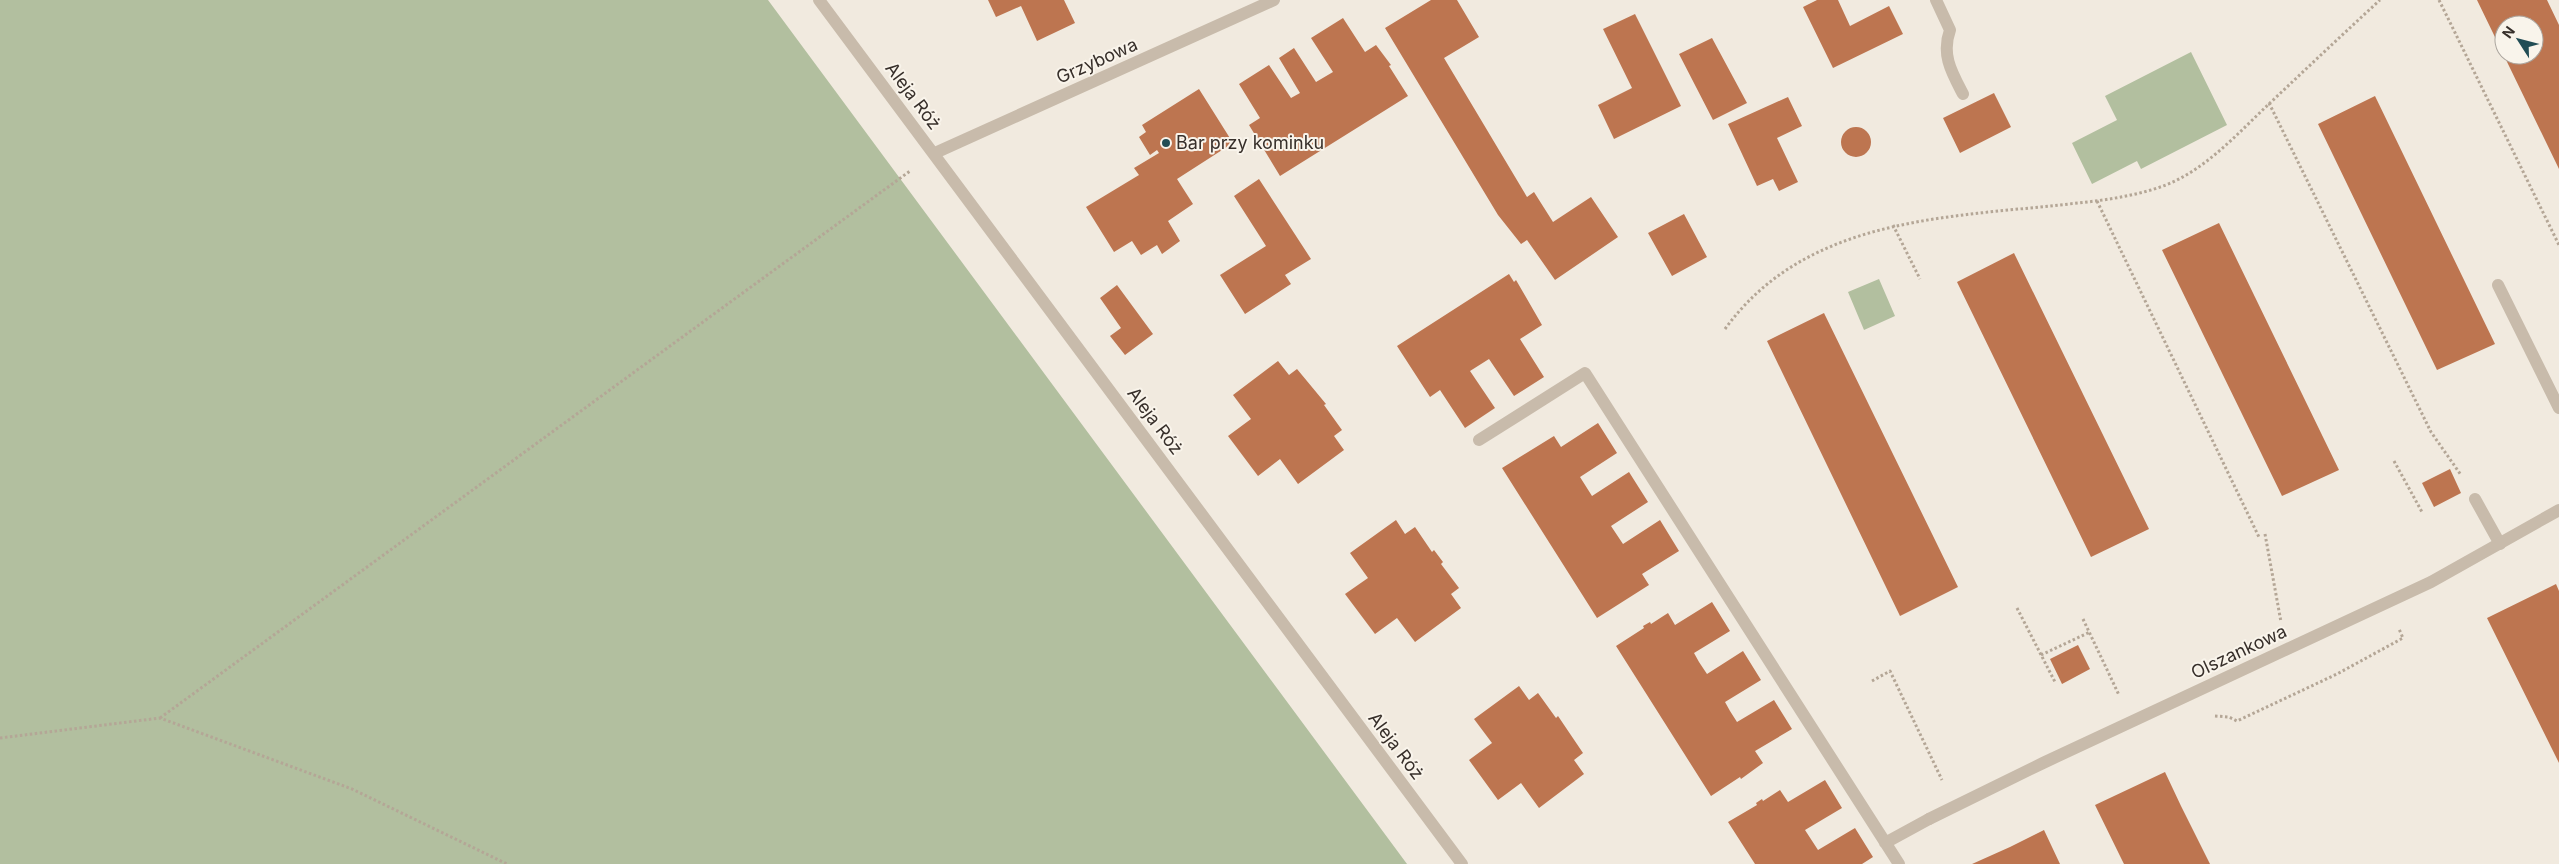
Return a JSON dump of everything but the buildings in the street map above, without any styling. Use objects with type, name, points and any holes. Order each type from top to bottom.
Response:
[{"type":"street","name":"Aleja Róż","points":[[819,0],[935,153],[1462,864]]},
{"type":"street","name":"Grzybowa","points":[[935,153],[1274,0]]},
{"type":"street","points":[[1936,0],[1950,30],[1946,42],[1948,63],[1963,94]]},
{"type":"street","points":[[2498,285],[2559,408]]},
{"type":"street","points":[[1479,440],[1585,373],[1899,864]]},
{"type":"street","points":[[2475,499],[2500,544]]},
{"type":"street","name":"Olszankowa","points":[[1885,843],[1954,805],[2431,582],[2559,510]]},
{"type":"path","points":[[1725,329],[1744,306],[1772,280],[1805,258],[1853,238],[1893,225],[1928,218],[2097,201],[2164,186],[2192,170],[2222,148],[2380,0]]},
{"type":"path","points":[[2440,0],[2559,245]]},
{"type":"path","points":[[2269,103],[2431,432],[2456,467],[2475,499]]},
{"type":"path","points":[[160,718],[935,153]]},
{"type":"path","points":[[2097,201],[2259,537]]},
{"type":"path","points":[[1893,225],[1920,280]]},
{"type":"path","points":[[2394,461],[2422,512]]},
{"type":"path","points":[[2265,534],[2286,649]]},
{"type":"path","points":[[2213,716],[2229,717],[2237,721],[2336,674],[2403,638],[2387,603]]},
{"type":"path","points":[[2017,608],[2055,682]]},
{"type":"path","points":[[2084,619],[2131,722]]},
{"type":"path","points":[[2041,656],[2090,632]]},
{"type":"path","points":[[1872,681],[1890,671],[1954,805]]},
{"type":"path","points":[[0,738],[160,718],[352,790],[507,864]]},
{"type":"green space","points":[[0,0],[768,0],[1407,864],[0,864]]},
{"type":"green space","points":[[2191,52],[2227,125],[2141,169],[2137,161],[2092,184],[2072,143],[2117,120],[2105,96]]},
{"type":"green space","points":[[1879,279],[1895,316],[1864,330],[1848,292]]},
{"type":"place","name":"Bar przy kominku","points":[[1166,143]]}]
